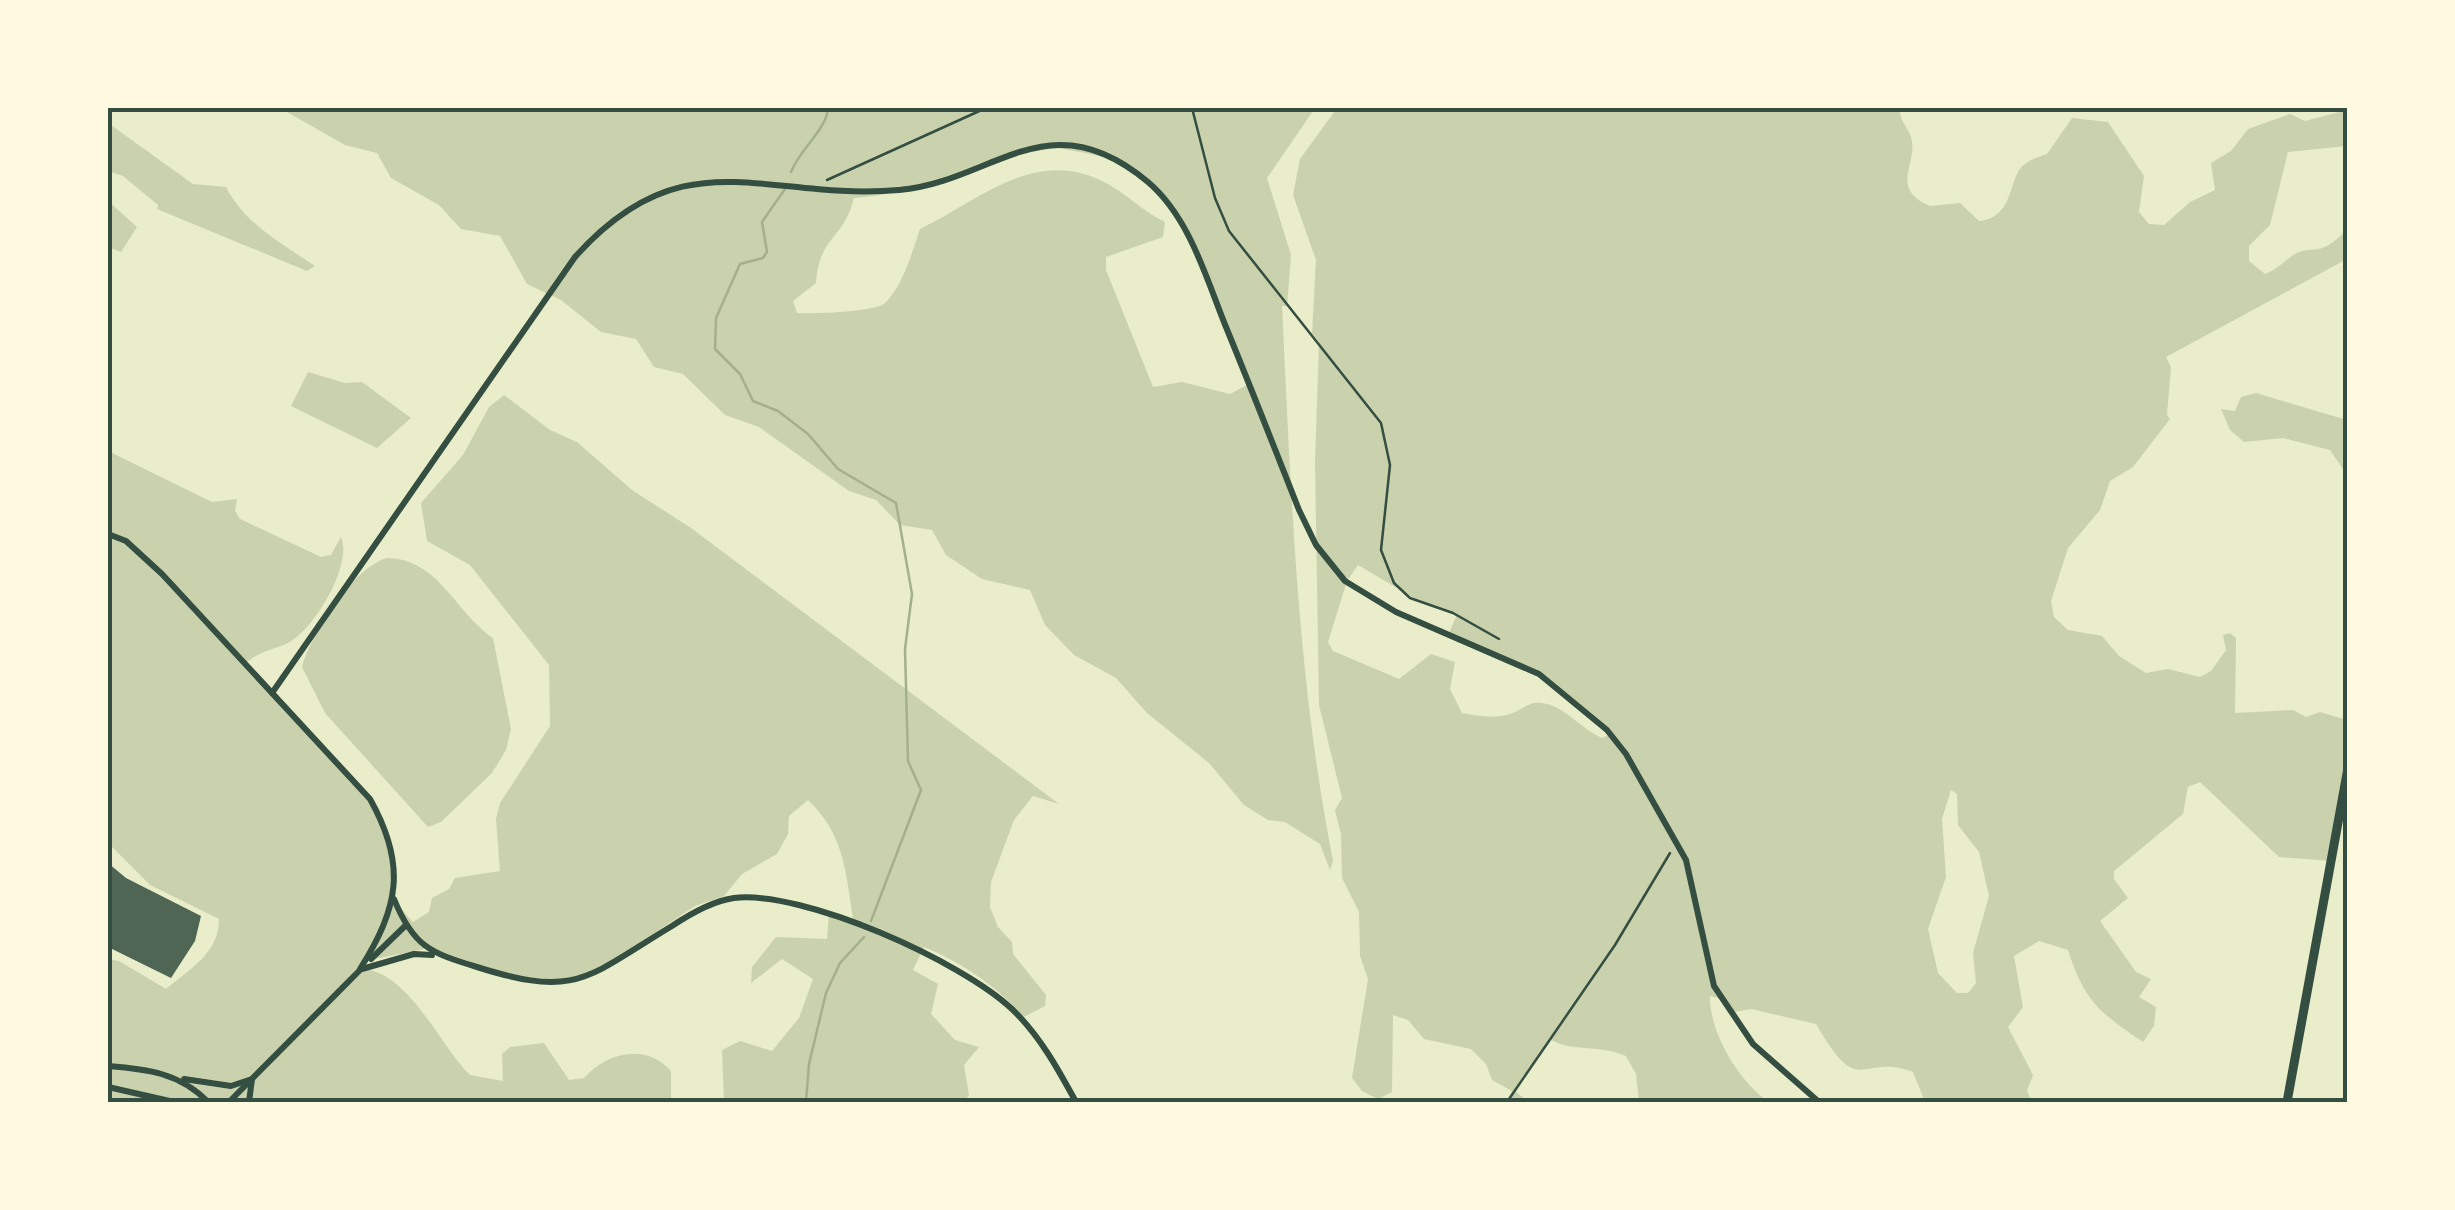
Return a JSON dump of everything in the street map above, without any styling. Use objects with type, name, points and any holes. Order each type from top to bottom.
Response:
[{"type":"main road","points":[[2287,1102],[2348,768]]},
{"type":"street","points":[[272,693],[576,258],[622,214],[650,198],[717,179],[870,190],[931,185],[1021,148],[1078,148],[1126,168],[1149,183],[1187,232],[1299,510],[1316,545],[1345,581],[1396,612],[1539,674],[1573,698],[1626,754],[1686,860],[1714,986],[1753,1044],[1818,1102]]},
{"type":"street","points":[[108,534],[126,542],[162,574],[370,800],[391,850],[394,899],[405,926],[436,955]]},
{"type":"street","points":[[360,969],[414,954],[436,955],[517,980],[550,984],[587,978],[697,910],[735,898],[827,913],[969,975],[1013,1010],[1050,1054],[1076,1102]]},
{"type":"street","points":[[360,969],[383,932],[394,899]]},
{"type":"street","points":[[230,1102],[405,926]]},
{"type":"street","points":[[108,1066],[144,1068],[231,1086],[252,1080]]},
{"type":"street","points":[[178,1078],[208,1102]]},
{"type":"street","points":[[249,1102],[252,1080]]},
{"type":"street","points":[[108,1087],[174,1102]]},
{"type":"path","points":[[816,180],[826,180],[986,108]]},
{"type":"path","points":[[1192,108],[1214,198],[1229,230],[1381,423],[1390,464],[1382,550],[1394,583],[1410,598],[1454,613],[1500,640]]},
{"type":"path","points":[[1507,1102],[1616,945],[1676,843]]},
{"type":"green space","points":[[280,108],[1315,108],[1267,178],[1291,255],[1287,306],[1282,306],[1293,515],[1303,654],[1333,861],[1330,870],[1320,844],[1285,822],[1268,820],[1244,805],[1209,763],[1147,713],[1116,678],[1074,655],[1045,625],[1030,590],[982,579],[946,555],[932,530],[900,525],[876,500],[849,491],[759,427],[725,415],[683,374],[654,367],[636,339],[601,332],[561,300],[527,284],[500,236],[461,229],[439,205],[391,178],[377,153],[345,145]],"holes":[[[1057,148],[1124,165],[1149,182],[1169,205],[1202,262],[1247,385],[1230,394],[1182,382],[1153,387],[1106,270],[1106,257],[1163,237],[1165,222],[1109,185],[1075,172],[1051,170],[1006,182],[920,229],[902,278],[885,303],[843,312],[797,313],[793,301],[816,283],[826,247],[844,223],[854,198],[906,190],[1031,152]]]},
{"type":"green space","points":[[1337,108],[1900,108],[1911,137],[1910,191],[1930,206],[1960,203],[1979,221],[1989,219],[2003,208],[2021,168],[2047,154],[2072,118],[2108,122],[2144,176],[2139,212],[2149,224],[2164,225],[2190,202],[2215,190],[2211,163],[2231,151],[2248,129],[2290,114],[2305,121],[2347,110],[2347,146],[2288,152],[2270,225],[2249,246],[2249,261],[2265,274],[2299,252],[2329,245],[2347,229],[2347,259],[2166,357],[2171,367],[2167,415],[2170,419],[2133,467],[2110,481],[2100,510],[2068,548],[2051,601],[2054,617],[2068,630],[2102,636],[2119,656],[2146,673],[2168,669],[2200,677],[2211,671],[2226,650],[2223,635],[2230,633],[2236,638],[2235,713],[2293,710],[2306,717],[2320,712],[2347,720],[2347,777],[2332,861],[2279,857],[2200,782],[2188,787],[2183,814],[2114,871],[2114,879],[2128,898],[2100,921],[2136,972],[2151,979],[2139,997],[2156,1007],[2154,1026],[2143,1042],[2095,1004],[2080,982],[2068,950],[2039,941],[2014,956],[2023,1007],[2008,1027],[2033,1075],[2027,1091],[2032,1102],[1925,1102],[1913,1072],[1895,1067],[1852,1068],[1831,1048],[1816,1024],[1751,1009],[1728,1013],[1721,999],[1710,996],[1715,1025],[1728,1055],[1747,1082],[1769,1102],[1639,1102],[1636,1074],[1626,1056],[1549,1039],[1514,1090],[1528,1102],[1506,1102],[1512,1091],[1492,1080],[1486,1064],[1471,1049],[1424,1039],[1408,1020],[1393,1015],[1392,1092],[1378,1099],[1362,1091],[1352,1078],[1368,979],[1360,956],[1359,912],[1342,878],[1341,834],[1335,810],[1342,798],[1319,705],[1315,462],[1319,342],[1312,333],[1316,260],[1293,195],[1300,159]],"holes":[[[1358,565],[1424,604],[1457,615],[1448,635],[1543,679],[1611,734],[1602,738],[1561,710],[1541,703],[1498,716],[1462,713],[1450,689],[1455,662],[1431,654],[1399,679],[1333,651],[1328,642],[1347,581]],[[1951,790],[1957,794],[1958,825],[1979,852],[1989,896],[1973,953],[1976,983],[1968,993],[1957,993],[1938,973],[1928,929],[1946,877],[1942,819]]]},
{"type":"green space","points":[[108,123],[193,184],[226,187],[254,222],[315,266],[307,271],[157,209],[158,205],[123,176],[108,171]]},
{"type":"green space","points":[[108,201],[137,227],[121,252],[108,247]]},
{"type":"green space","points":[[308,372],[345,383],[362,382],[411,418],[377,448],[291,406]]},
{"type":"green space","points":[[2256,393],[2347,420],[2347,475],[2330,450],[2283,438],[2244,442],[2230,430],[2221,409],[2235,411],[2241,397]]},
{"type":"green space","points":[[504,395],[550,430],[577,442],[632,490],[691,528],[1059,804],[1033,796],[1014,820],[991,882],[990,907],[998,927],[1012,942],[1013,954],[1046,995],[1045,1006],[1024,1017],[978,976],[924,947],[913,970],[938,984],[931,1014],[955,1040],[979,1047],[964,1065],[969,1095],[964,1102],[724,1102],[722,1050],[740,1041],[772,1051],[799,1018],[813,979],[782,959],[751,983],[752,967],[776,937],[827,939],[829,913],[853,919],[836,840],[808,800],[789,816],[788,834],[777,854],[742,874],[724,896],[695,906],[620,956],[570,983],[514,976],[429,948],[365,961],[361,968],[379,973],[409,996],[470,1075],[503,1081],[502,1054],[510,1047],[544,1043],[569,1080],[584,1078],[615,1057],[639,1054],[661,1062],[671,1071],[671,1102],[108,1102],[108,959],[119,961],[166,989],[209,951],[219,919],[150,885],[108,843],[108,451],[212,502],[237,499],[235,511],[240,519],[321,557],[331,555],[341,537],[343,549],[336,579],[309,625],[288,643],[246,663],[366,795],[389,846],[393,900],[413,922],[429,912],[432,898],[449,889],[455,878],[500,871],[496,819],[500,803],[550,726],[549,665],[470,565],[427,541],[421,503],[463,455],[489,407]]},
{"type":"green space","points":[[387,558],[420,567],[493,638],[511,729],[506,750],[492,773],[441,822],[428,827],[325,713],[302,667],[315,637],[347,588],[360,574]]},
{"type":"building","points":[[108,863],[126,878],[201,916],[195,941],[171,978],[108,947]]},
{"type":"waterway","points":[[791,172],[823,124],[828,108]]},
{"type":"waterway","points":[[785,189],[762,222],[767,252],[763,258],[740,264],[716,318],[715,349],[740,374],[753,401],[778,411],[808,434],[838,469],[896,503],[912,594],[905,649],[908,761],[921,790],[871,921]]},
{"type":"waterway","points":[[806,1102],[809,1064],[826,993],[840,963],[864,937]]}]
